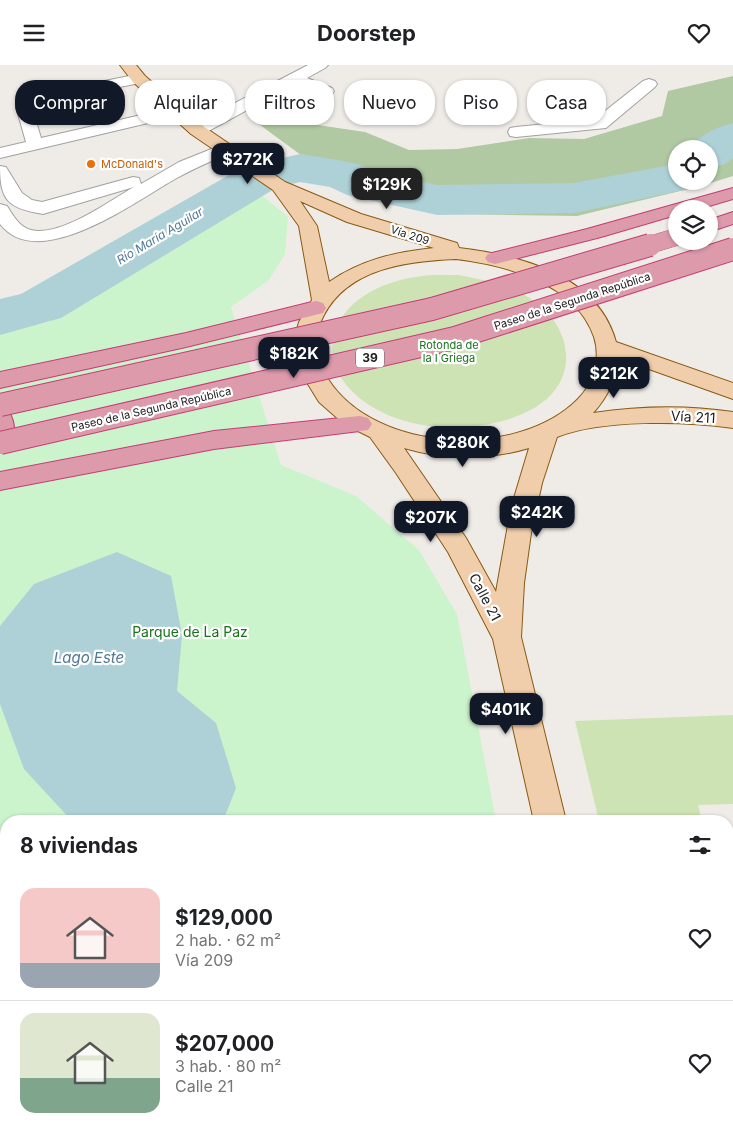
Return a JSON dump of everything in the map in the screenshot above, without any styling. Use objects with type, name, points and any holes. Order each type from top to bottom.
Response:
[{"type":"highway","points":[[708,200],[733,193]]},
{"type":"highway","points":[[491,257],[594,233],[668,212]]},
{"type":"highway","points":[[718,223],[733,218]]},
{"type":"highway","points":[[0,405],[432,309],[668,239]]},
{"type":"highway","name":"Paseo de la Segunda República","points":[[0,443],[455,338],[733,249]]},
{"type":"highway","points":[[0,380],[186,340],[319,304]]},
{"type":"highway","points":[[0,416],[3,434],[0,443]]},
{"type":"highway","points":[[0,481],[214,440],[273,432],[370,428]]},
{"type":"main road","name":"Vía 209","points":[[128,65],[139,79]]},
{"type":"main road","name":"Vía 209","points":[[191,125],[279,186],[354,218],[423,240],[491,257]]},
{"type":"main road","name":"Vía 209","points":[[279,186],[308,226],[319,304]]},
{"type":"main road","points":[[456,253],[491,257],[525,267],[553,279],[576,296],[594,315],[607,346],[606,374],[591,401],[556,429],[516,443],[474,449],[447,449],[411,443],[370,428],[327,397],[308,367],[305,336],[319,304],[341,283],[357,273],[393,259],[424,254],[456,253]]},
{"type":"main road","points":[[607,346],[730,388]]},
{"type":"main road","name":"Vía 211","points":[[556,429],[614,417],[667,415],[733,420]]},
{"type":"main road","name":"Calle 21","points":[[370,428],[410,474],[457,545],[507,638],[549,815]]},
{"type":"main road","name":"Calle 21","points":[[507,638],[509,590],[514,545],[523,505],[534,467],[556,429]]},
{"type":"street","points":[[197,130],[320,65]]},
{"type":"street","points":[[35,145],[24,107],[27,103],[46,96],[139,79]]},
{"type":"street","points":[[516,132],[600,124],[649,84]]},
{"type":"street","points":[[135,122],[8,151],[0,170],[18,202],[28,207],[43,208],[230,153]]},
{"type":"street","points":[[0,210],[14,229],[26,235],[43,236],[62,232],[81,225],[185,166]]},
{"type":"green space","points":[[733,76],[733,176],[718,181],[718,140],[668,140],[668,190],[684,190],[577,216],[453,214],[343,186],[260,125],[318,125],[365,132],[409,150],[457,149],[529,138],[584,139],[662,116],[668,91]]},
{"type":"green space","name":"Parque de La Paz","points":[[259,193],[288,217],[285,254],[269,280],[231,307],[281,465],[356,496],[419,550],[457,614],[495,815],[0,815],[0,333],[49,322]]},
{"type":"green space","name":"Rotonda de la I Griega","points":[[427,275],[459,275],[512,289],[528,297],[543,308],[554,321],[562,335],[566,351],[561,381],[551,395],[536,407],[513,418],[486,425],[458,428],[429,426],[401,420],[376,409],[355,394],[338,373],[332,353],[335,333],[340,320],[348,309],[369,292],[395,282]]},
{"type":"green space","points":[[733,715],[733,804],[698,805],[700,815],[598,815],[575,721]]},
{"type":"water","name":"Lago Este","points":[[117,552],[171,576],[182,635],[177,691],[216,723],[236,788],[225,815],[66,815],[24,769],[0,704],[0,626],[34,584]]},
{"type":"waterway","name":"Río María Aguilar","points":[[718,148],[733,137]]},
{"type":"waterway","name":"Río María Aguilar","points":[[0,317],[41,306],[260,177],[300,168],[343,175],[364,185],[437,200],[574,198],[668,180]]},
{"type":"place","name":"McDonald's","points":[[91,164]]}]
